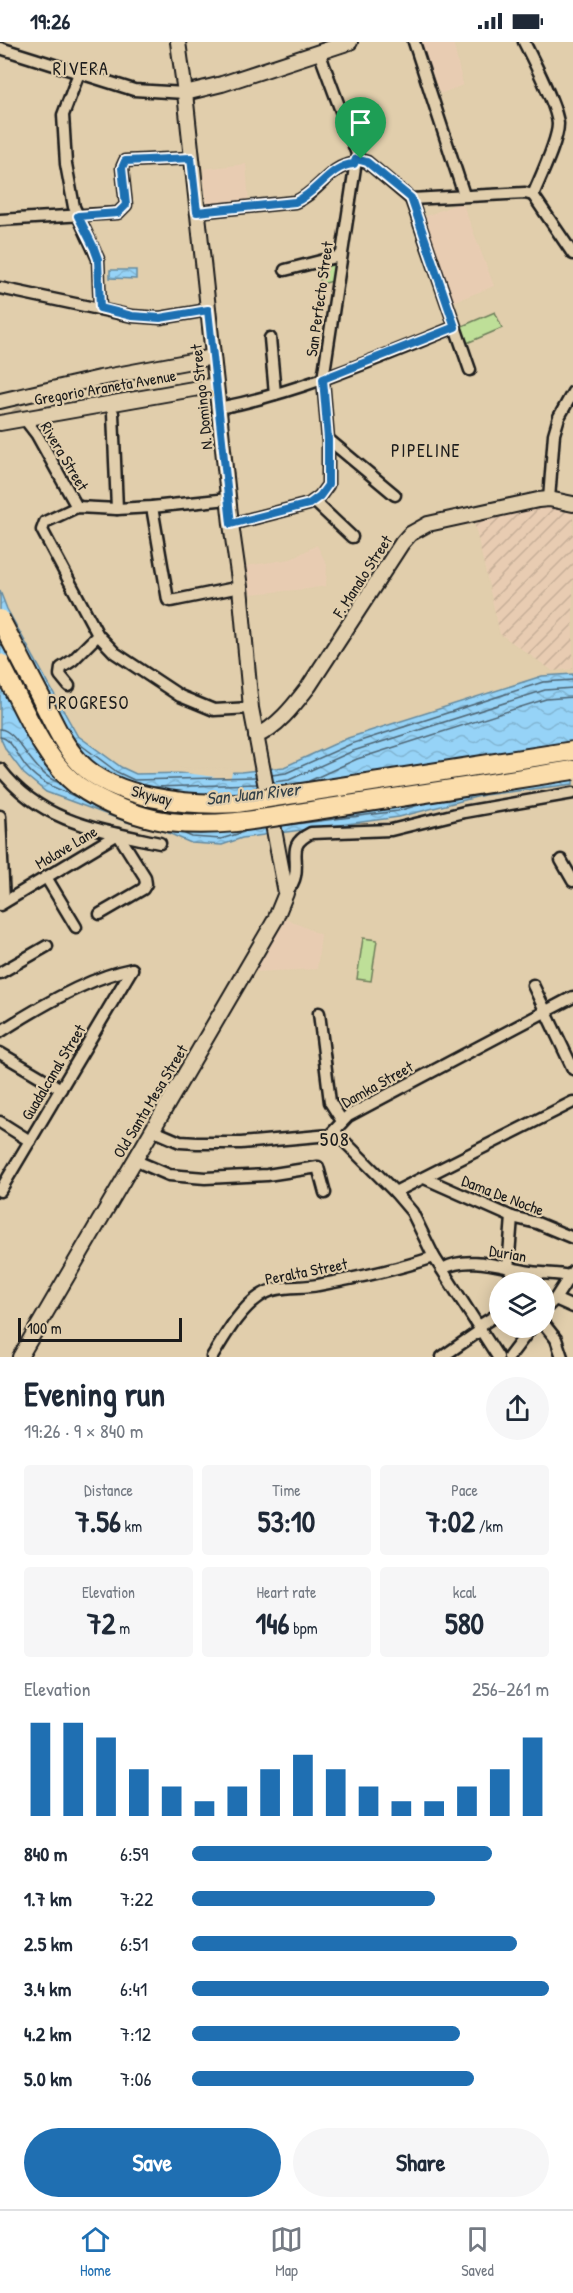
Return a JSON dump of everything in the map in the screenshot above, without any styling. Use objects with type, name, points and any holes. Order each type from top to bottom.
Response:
[{"type":"highway","name":"Skyway","points":[[0,619],[57,730],[72,754],[96,775],[129,790],[152,797],[193,804],[237,803],[573,751]]},
{"type":"highway","name":"Skyway","points":[[0,663],[45,747],[68,776],[87,791],[114,805],[133,813],[168,822],[235,822],[573,770]]},
{"type":"main road","name":"N. Domingo Street","points":[[178,42],[228,499],[240,588],[251,708],[286,894]]},
{"type":"main road","points":[[185,93],[222,84],[350,42]]},
{"type":"main road","name":"Gregorio Araneta Avenue","points":[[2,396],[213,357]]},
{"type":"main road","name":"Gregorio Araneta Avenue","points":[[0,423],[216,385]]},
{"type":"main road","name":"F. Manalo Street","points":[[257,742],[295,705],[309,686],[410,534],[428,524],[528,502],[549,499],[573,504]]},
{"type":"main road","name":"Old Santa Mesa Street","points":[[20,1357],[276,920],[286,894]]},
{"type":"street","points":[[414,42],[464,195]]},
{"type":"street","points":[[524,42],[540,74],[558,124],[555,139],[533,195]]},
{"type":"street","points":[[0,48],[134,90],[185,93]]},
{"type":"street","name":"San Perfecto Street","points":[[314,501],[328,485],[328,439],[323,379],[356,149],[320,52]]},
{"type":"street","points":[[79,73],[63,115],[66,164],[78,216],[98,259],[100,308]]},
{"type":"street","points":[[0,220],[118,213],[126,205],[122,168],[125,161],[191,158]]},
{"type":"street","points":[[197,212],[295,202],[306,196],[339,168],[355,161],[367,162],[411,198],[470,370]]},
{"type":"street","points":[[411,198],[525,193],[533,195],[573,254]]},
{"type":"street","points":[[285,270],[340,256]]},
{"type":"street","points":[[0,288],[132,316],[160,318],[208,310]]},
{"type":"street","points":[[219,408],[323,379],[455,327]]},
{"type":"street","points":[[270,338],[275,394]]},
{"type":"street","points":[[549,499],[554,434],[557,423],[573,392]]},
{"type":"street","points":[[112,413],[117,509]]},
{"type":"street","name":"Rivera Street","points":[[27,422],[37,435],[77,507]]},
{"type":"street","points":[[328,439],[395,495]]},
{"type":"street","points":[[228,499],[117,509],[77,507],[45,522],[42,533],[98,635],[125,661],[180,696],[213,710],[251,708]]},
{"type":"street","points":[[231,524],[314,501],[352,537]]},
{"type":"street","points":[[152,507],[168,600],[240,588]]},
{"type":"street","points":[[69,686],[60,675],[61,668],[73,660],[98,635]]},
{"type":"street","points":[[0,769],[21,792],[43,809],[76,823],[160,843]]},
{"type":"street","points":[[286,894],[295,876],[295,847],[303,837],[311,833],[391,830],[464,812],[573,794]]},
{"type":"street","points":[[0,816],[2,904]]},
{"type":"street","points":[[100,914],[143,889],[147,884],[118,834]]},
{"type":"street","name":"Molave Lane","points":[[2,904],[118,834]]},
{"type":"street","points":[[561,860],[573,881]]},
{"type":"street","points":[[46,877],[76,927]]},
{"type":"street","points":[[0,973],[47,946]]},
{"type":"street","name":"Guadalcanal Street","points":[[0,1032],[31,1012],[113,972],[132,969],[0,1190]]},
{"type":"street","points":[[533,985],[573,1069]]},
{"type":"street","name":"Damka Street","points":[[152,1130],[180,1142],[197,1143],[322,1137],[335,1132],[348,1116],[393,1090],[458,1059],[573,997]]},
{"type":"street","points":[[318,1013],[330,1102],[342,1121]]},
{"type":"street","points":[[0,1053],[61,1089]]},
{"type":"street","points":[[395,1192],[573,1102]]},
{"type":"street","points":[[0,1122],[30,1141]]},
{"type":"street","points":[[335,1132],[412,1212],[434,1257],[498,1357]]},
{"type":"street","points":[[134,1160],[169,1175],[205,1178],[267,1175],[318,1167],[325,1193]]},
{"type":"street","name":"Dama De Noche","points":[[424,1178],[512,1217],[537,1223],[573,1238]]},
{"type":"street","points":[[510,1272],[512,1217]]},
{"type":"street","name":"Peralta Street","points":[[212,1357],[240,1315],[261,1295],[274,1290],[315,1286],[410,1265],[434,1257]]},
{"type":"street","name":"Durian","points":[[442,1269],[452,1263],[473,1262],[535,1272],[571,1273]]},
{"type":"street","points":[[571,1273],[555,1299],[573,1307]]},
{"type":"street","points":[[442,1357],[489,1321]]},
{"type":"street","points":[[509,1357],[523,1338]]},
{"type":"street","points":[[555,1338],[562,1357]]},
{"type":"shaded area","points":[[419,42],[453,42],[463,85],[440,94]]},
{"type":"shaded area","points":[[246,164],[249,204],[207,208],[203,169]]},
{"type":"shaded area","points":[[462,202],[494,286],[453,302],[421,218]]},
{"type":"shaded area","points":[[545,506],[573,513],[573,669],[553,671],[500,634],[474,522]]},
{"type":"shaded area","points":[[317,545],[327,565],[326,586],[250,594],[246,566],[291,559]]},
{"type":"shaded area","points":[[283,917],[321,935],[317,969],[253,972]]},
{"type":"green space","points":[[335,260],[333,281],[321,284],[316,265]]},
{"type":"green space","points":[[495,312],[502,328],[467,343],[460,327]]},
{"type":"green space","points":[[363,938],[377,940],[371,981],[357,979]]},
{"type":"water","points":[[110,270],[136,270],[136,279],[110,278]]},
{"type":"water","name":"San Juan River","points":[[0,591],[7,609],[77,735],[121,767],[136,774],[241,772],[284,767],[348,738],[542,676],[573,674],[573,784],[484,795],[399,817],[242,838],[222,845],[191,843],[166,832],[127,822],[46,792],[24,774],[6,750],[0,737]]},
{"type":"pier","points":[[178,769],[233,769],[230,779],[178,772]]},
{"type":"tunnel","points":[[5,397],[27,422]]},
{"type":"district","name":"RIVERA","points":[[81,69]]},
{"type":"district","name":"PIPELINE","points":[[426,451]]},
{"type":"district","name":"PROGRESO","points":[[89,703]]},
{"type":"district","name":"508","points":[[335,1139]]},
{"type":"route","points":[[191,158],[197,212],[254,208],[295,202],[301,200],[339,168],[354,164],[356,159],[361,159],[411,198],[455,327],[323,379],[328,439],[328,485],[320,496],[309,504],[231,524],[208,310],[160,318],[132,316],[100,308],[98,259],[78,216],[118,213],[123,210],[126,205],[122,168],[123,163],[127,160],[191,158]]}]
